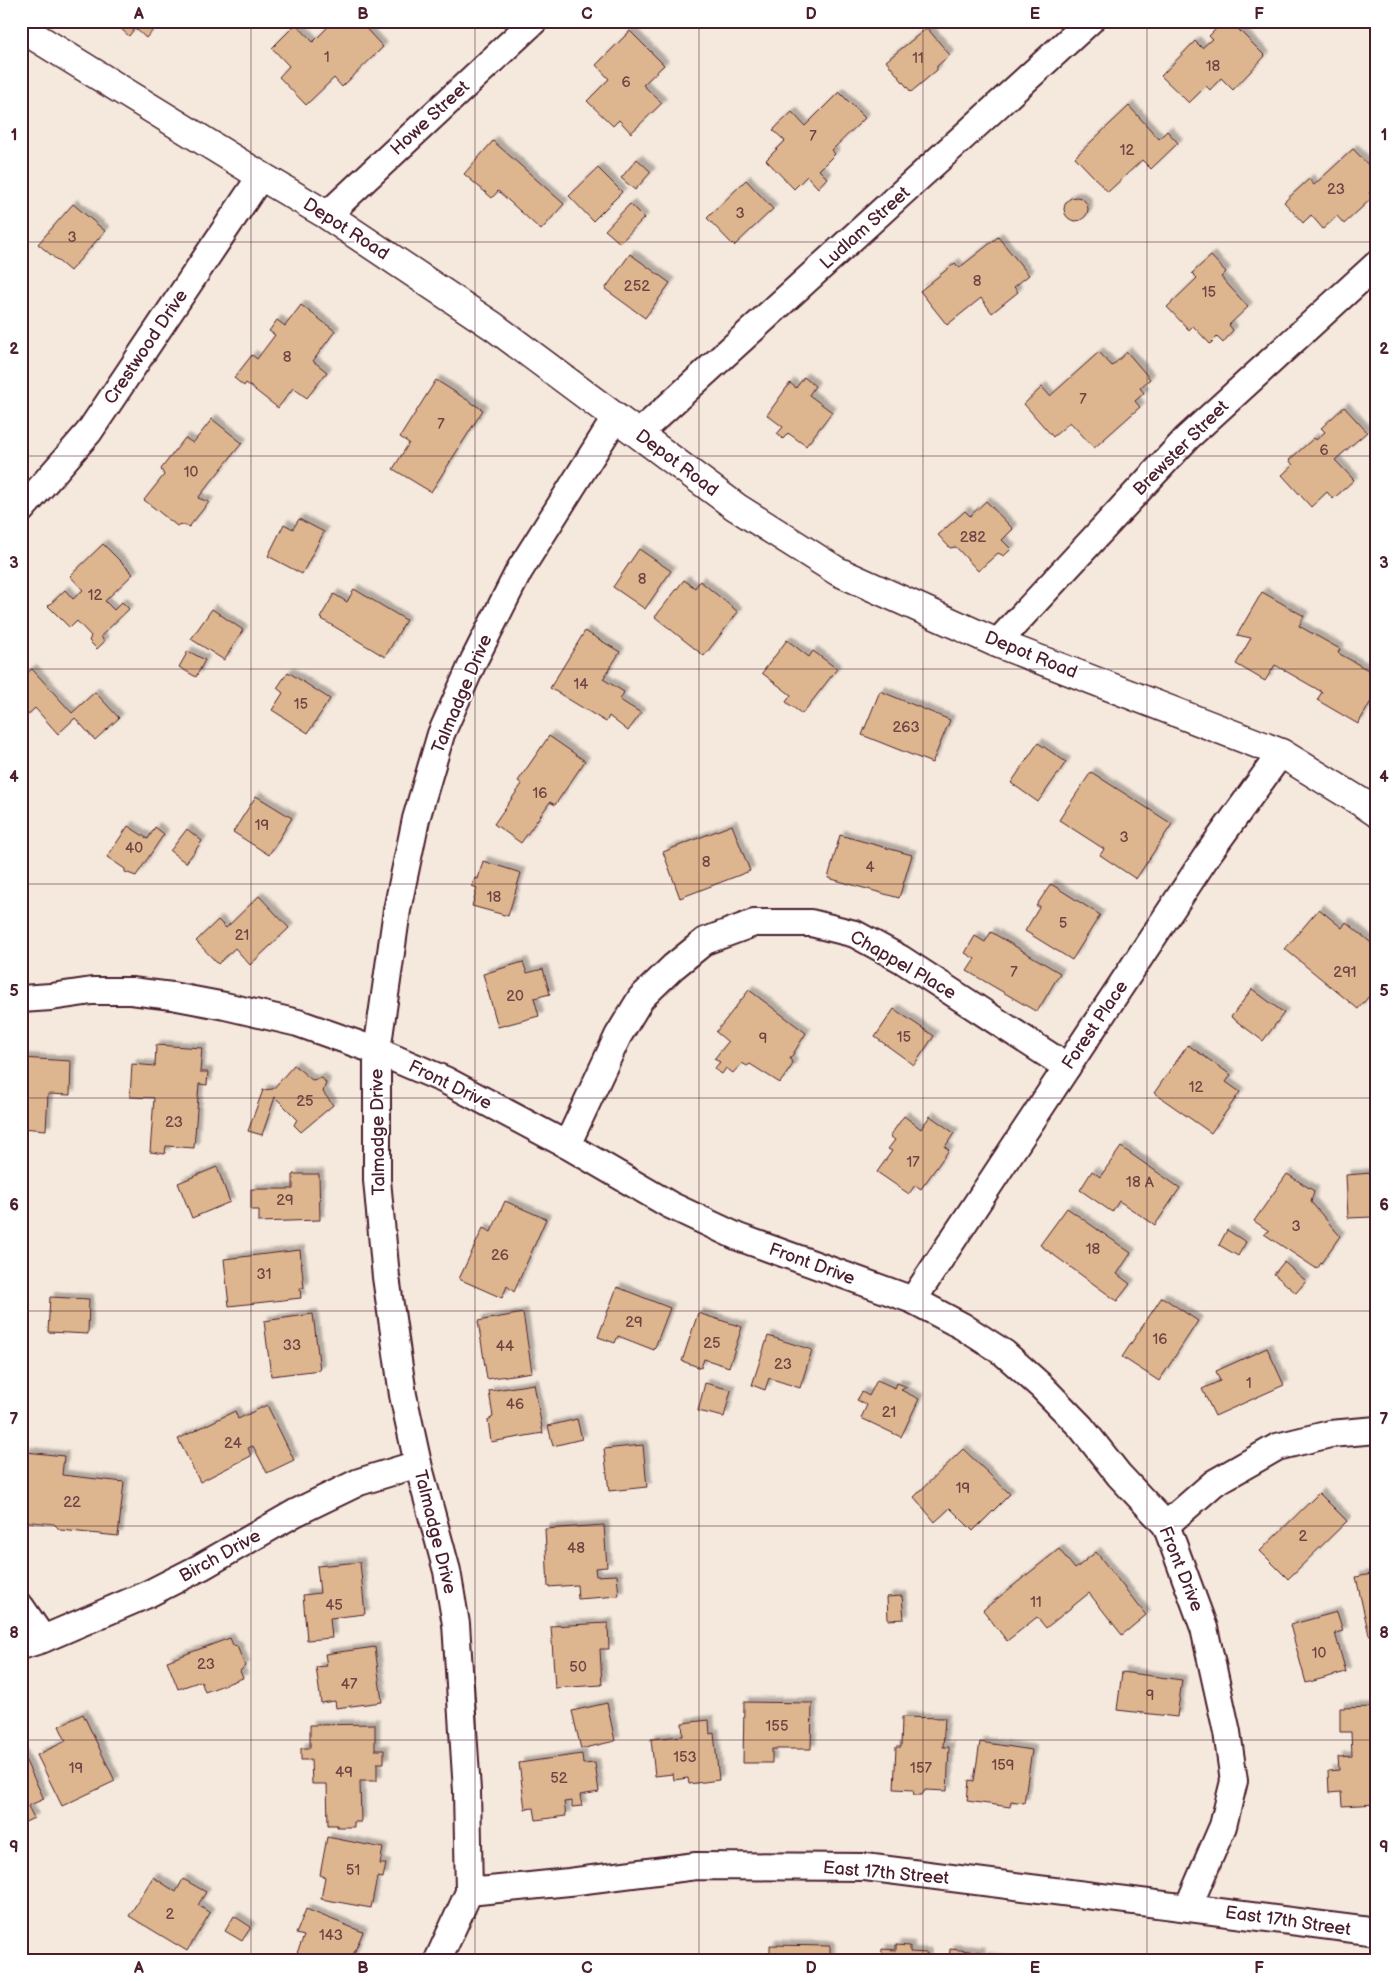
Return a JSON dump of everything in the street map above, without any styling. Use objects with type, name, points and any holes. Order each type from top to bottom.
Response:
[{"type":"street","name":"Howe Street","points":[[327,215],[534,21]]},
{"type":"street","name":"Ludlam Street","points":[[638,434],[1090,21]]},
{"type":"street","name":"Depot Road","points":[[21,28],[327,215],[493,326],[736,507],[837,572],[997,643],[1281,753],[1373,803]]},
{"type":"street","name":"Crestwood Drive","points":[[21,510],[89,432],[261,176]]},
{"type":"street","name":"Brewster Street","points":[[997,643],[1187,438],[1377,264]]},
{"type":"street","name":"Talmadge Drive","points":[[469,1892],[466,1781],[456,1624],[447,1571],[418,1464],[403,1395],[386,1277],[377,1180],[378,1051],[401,891],[416,819],[441,734],[474,660],[519,572],[616,417]]},
{"type":"street","name":"Forest Place","points":[[913,1300],[1208,854],[1281,753]]},
{"type":"street","name":"Chappel Place","points":[[566,1145],[618,1036],[640,998],[673,966],[705,940],[754,923],[811,923],[855,934],[901,959],[1066,1067]]},
{"type":"street","name":"Front Drive","points":[[21,999],[51,998],[92,991],[131,991],[172,996],[224,1006],[298,1024],[378,1051],[445,1080],[566,1145],[670,1205],[738,1237],[913,1300],[962,1326],[1004,1353],[1041,1386],[1081,1427],[1120,1476],[1166,1525],[1204,1628],[1228,1732],[1234,1781],[1223,1826],[1188,1907]]},
{"type":"street","points":[[1166,1525],[1214,1483],[1277,1447],[1330,1434],[1377,1430]]},
{"type":"street","name":"Birch Drive","points":[[32,1643],[148,1594],[202,1567],[295,1513],[359,1482],[418,1464]]},
{"type":"street","points":[[21,1607],[32,1643]]},
{"type":"street","name":"East 17th Street","points":[[469,1892],[696,1866],[865,1867],[1377,1932]]},
{"type":"street","points":[[438,1960],[469,1892]]},
{"type":"building","points":[[112,21],[161,21],[146,38],[135,28],[129,36]]},
{"type":"building","points":[[334,21],[359,21],[383,47],[342,87],[334,78],[306,105],[279,77],[289,66],[272,48],[296,24],[313,42]]},
{"type":"building","points":[[699,21],[710,21],[705,27]]},
{"type":"building","points":[[1224,21],[1230,21],[1265,56],[1233,90],[1221,78],[1210,90],[1206,86],[1189,103],[1161,76],[1195,41],[1202,48],[1212,39],[1209,36]]},
{"type":"building","points":[[927,28],[950,55],[937,66],[937,70],[911,92],[886,61]]},
{"type":"building","points":[[630,31],[664,65],[643,85],[662,103],[631,133],[619,120],[613,126],[587,101],[609,79],[596,65]]},
{"type":"building","points":[[839,92],[865,118],[832,150],[835,154],[819,170],[827,178],[818,188],[807,176],[794,189],[766,160],[785,141],[773,130],[792,112],[805,126]]},
{"type":"building","points":[[1129,106],[1159,139],[1167,131],[1178,143],[1151,169],[1142,160],[1108,192],[1075,157]]},
{"type":"building","points":[[493,141],[564,204],[541,230],[498,191],[492,198],[464,174]]},
{"type":"building","points":[[1353,149],[1377,174],[1377,185],[1369,193],[1373,197],[1344,224],[1337,216],[1323,229],[1311,215],[1303,223],[1284,202],[1309,179],[1314,185]]},
{"type":"building","points":[[637,159],[651,172],[635,190],[621,178]]},
{"type":"building","points":[[598,168],[622,192],[593,221],[569,196]]},
{"type":"building","points":[[746,180],[773,209],[734,246],[707,218]]},
{"type":"building","points":[[1076,197],[1084,201],[1088,209],[1084,217],[1076,221],[1068,217],[1064,209],[1068,201]]},
{"type":"building","points":[[73,204],[105,231],[70,271],[38,244]]},
{"type":"building","points":[[630,204],[644,218],[620,243],[605,230]]},
{"type":"building","points":[[998,237],[1029,275],[1014,287],[1018,292],[992,313],[981,298],[947,325],[920,291],[955,263],[959,268]]},
{"type":"building","points":[[630,254],[670,283],[645,318],[605,289]]},
{"type":"building","points":[[1211,256],[1226,272],[1221,277],[1248,307],[1229,325],[1233,330],[1223,343],[1217,337],[1210,344],[1193,326],[1189,330],[1167,307],[1197,278],[1192,273]]},
{"type":"building","points":[[301,305],[335,331],[313,361],[327,372],[307,398],[293,388],[278,408],[246,383],[244,386],[234,378],[252,355],[257,359],[275,335],[269,331],[277,320],[285,326]]},
{"type":"building","points":[[1099,352],[1112,366],[1127,352],[1150,379],[1140,388],[1144,393],[1135,401],[1140,407],[1094,448],[1070,422],[1053,437],[1024,404],[1042,387],[1050,396]]},
{"type":"building","points":[[804,377],[815,386],[809,395],[832,412],[806,446],[788,433],[783,439],[777,434],[783,427],[767,415],[790,383],[796,388]]},
{"type":"building","points":[[436,380],[483,410],[431,492],[393,469],[409,443],[400,437]]},
{"type":"building","points":[[1344,407],[1367,432],[1335,460],[1354,480],[1333,499],[1327,492],[1311,507],[1282,475],[1293,465],[1289,460],[1314,438],[1316,440],[1325,432],[1321,428]]},
{"type":"building","points":[[212,419],[242,443],[198,498],[209,502],[189,527],[180,524],[177,526],[144,500],[164,475],[161,469],[185,438],[193,443]]},
{"type":"building","points":[[986,501],[1013,529],[1002,540],[1011,549],[1004,556],[998,553],[978,571],[956,547],[950,548],[938,535],[965,511],[970,516]]},
{"type":"building","points":[[299,519],[324,532],[302,574],[268,556],[284,524],[293,529]]},
{"type":"building","points":[[103,544],[133,574],[105,601],[114,610],[122,602],[129,609],[101,636],[104,642],[97,649],[89,641],[91,636],[77,621],[70,628],[48,606],[65,590],[73,599],[83,590],[70,576]]},
{"type":"building","points":[[639,549],[671,571],[645,609],[613,587]]},
{"type":"building","points":[[684,580],[695,588],[700,581],[738,612],[704,656],[655,617]]},
{"type":"building","points":[[354,589],[406,620],[385,657],[320,618],[334,594],[347,602]]},
{"type":"building","points":[[1262,592],[1304,616],[1299,626],[1340,649],[1338,653],[1377,675],[1377,691],[1358,724],[1317,700],[1322,692],[1275,665],[1265,681],[1236,664],[1251,638],[1237,635]]},
{"type":"building","points":[[212,609],[243,630],[224,660],[191,639]]},
{"type":"building","points":[[585,631],[620,652],[603,679],[624,692],[620,700],[641,713],[628,731],[609,716],[606,722],[550,688]]},
{"type":"building","points":[[787,640],[809,657],[813,651],[837,669],[802,714],[786,702],[791,695],[762,673]]},
{"type":"building","points":[[188,651],[205,660],[196,677],[179,667]]},
{"type":"building","points":[[32,669],[72,713],[95,692],[119,718],[95,740],[75,718],[58,734],[35,708],[21,721],[21,678]]},
{"type":"building","points":[[288,672],[330,699],[308,733],[272,710],[283,693],[277,688]]},
{"type":"building","points":[[880,691],[950,720],[932,763],[862,735]]},
{"type":"building","points":[[549,736],[585,761],[555,805],[550,802],[521,843],[494,824],[522,784],[518,781]]},
{"type":"building","points":[[1038,743],[1066,762],[1038,802],[1011,783]]},
{"type":"building","points":[[1091,772],[1172,824],[1136,879],[1100,855],[1104,849],[1059,820]]},
{"type":"building","points":[[256,796],[292,818],[269,855],[233,832]]},
{"type":"building","points":[[732,825],[750,871],[680,898],[663,852]]},
{"type":"building","points":[[128,826],[148,839],[155,827],[164,834],[136,876],[125,872],[125,869],[107,857]]},
{"type":"building","points":[[187,829],[202,841],[186,863],[170,851]]},
{"type":"building","points":[[840,835],[912,855],[899,898],[828,878]]},
{"type":"building","points":[[483,861],[521,873],[508,916],[472,906],[477,888],[472,886],[475,878],[478,879]]},
{"type":"building","points":[[1051,884],[1100,915],[1072,960],[1025,931],[1040,906],[1036,906]]},
{"type":"building","points":[[259,896],[289,928],[250,965],[235,948],[218,964],[196,941],[218,920],[226,928]]},
{"type":"building","points":[[1319,909],[1342,928],[1346,922],[1376,947],[1371,953],[1377,957],[1377,987],[1358,1009],[1285,949]]},
{"type":"building","points":[[991,932],[1060,973],[1037,1012],[967,971],[975,959],[965,953],[975,936],[985,942]]},
{"type":"building","points":[[523,962],[527,973],[543,969],[550,994],[534,998],[539,1016],[498,1027],[483,974]]},
{"type":"building","points":[[1252,989],[1284,1013],[1263,1041],[1231,1017]]},
{"type":"building","points":[[749,990],[806,1033],[790,1059],[793,1064],[780,1083],[750,1064],[747,1066],[742,1063],[733,1073],[726,1068],[722,1074],[714,1069],[720,1062],[714,1059],[728,1042],[716,1032]]},
{"type":"building","points":[[894,1009],[934,1036],[914,1065],[875,1037]]},
{"type":"building","points":[[156,1045],[202,1048],[200,1072],[208,1072],[207,1085],[199,1084],[194,1148],[166,1146],[165,1154],[150,1152],[154,1098],[130,1097],[132,1064],[155,1066]]},
{"type":"building","points":[[1188,1045],[1231,1075],[1226,1082],[1240,1092],[1211,1133],[1154,1093]]},
{"type":"building","points":[[21,1058],[71,1061],[70,1095],[48,1094],[46,1130],[21,1128]]},
{"type":"building","points":[[294,1065],[312,1080],[322,1078],[326,1083],[323,1092],[333,1105],[301,1132],[294,1125],[297,1119],[275,1097],[262,1135],[248,1131],[263,1090],[273,1089]]},
{"type":"building","points":[[904,1116],[921,1129],[930,1116],[954,1133],[945,1147],[949,1150],[921,1189],[915,1185],[909,1194],[877,1172],[892,1151],[888,1149],[895,1140],[890,1136]]},
{"type":"building","points":[[1121,1147],[1180,1188],[1155,1225],[1119,1201],[1112,1212],[1080,1190],[1092,1171],[1100,1177]]},
{"type":"building","points":[[217,1167],[230,1202],[192,1218],[178,1183]]},
{"type":"building","points":[[1372,1173],[1373,1217],[1348,1218],[1346,1175]]},
{"type":"building","points":[[293,1174],[319,1174],[320,1220],[259,1222],[259,1210],[251,1210],[251,1189],[293,1189]]},
{"type":"building","points":[[1287,1174],[1314,1191],[1311,1202],[1340,1236],[1317,1269],[1264,1234],[1269,1231],[1254,1221]]},
{"type":"building","points":[[505,1201],[546,1219],[514,1292],[507,1286],[502,1298],[459,1279],[483,1228],[491,1232]]},
{"type":"building","points":[[1067,1208],[1131,1253],[1117,1274],[1130,1284],[1117,1301],[1040,1245]]},
{"type":"building","points":[[1227,1230],[1246,1242],[1238,1256],[1219,1245]]},
{"type":"building","points":[[300,1250],[304,1288],[300,1288],[301,1298],[229,1306],[224,1259]]},
{"type":"building","points":[[1284,1262],[1306,1281],[1296,1293],[1274,1274]]},
{"type":"building","points":[[617,1287],[670,1308],[654,1350],[618,1336],[615,1343],[598,1337]]},
{"type":"building","points":[[50,1297],[89,1299],[88,1334],[48,1332]]},
{"type":"building","points":[[1162,1297],[1198,1321],[1159,1381],[1122,1357]]},
{"type":"building","points":[[523,1313],[532,1372],[487,1379],[478,1321]]},
{"type":"building","points":[[698,1313],[742,1327],[729,1367],[704,1359],[701,1368],[682,1361]]},
{"type":"building","points":[[313,1314],[320,1370],[271,1376],[264,1321]]},
{"type":"building","points":[[768,1336],[812,1350],[800,1388],[769,1378],[765,1390],[752,1385]]},
{"type":"building","points":[[1267,1348],[1284,1385],[1215,1416],[1202,1389],[1220,1381],[1216,1371]]},
{"type":"building","points":[[877,1380],[895,1388],[897,1383],[907,1387],[901,1390],[919,1399],[901,1437],[861,1418],[867,1405],[857,1400],[862,1392],[869,1396]]},
{"type":"building","points":[[705,1383],[731,1390],[724,1417],[698,1411]]},
{"type":"building","points":[[534,1384],[543,1433],[491,1442],[488,1420],[493,1417],[489,1391]]},
{"type":"building","points":[[267,1405],[294,1460],[267,1473],[253,1446],[248,1448],[251,1456],[200,1482],[178,1439],[235,1411],[238,1419]]},
{"type":"building","points":[[577,1419],[582,1439],[553,1446],[548,1426]]},
{"type":"building","points":[[643,1445],[647,1487],[609,1491],[604,1449]]},
{"type":"building","points":[[963,1449],[1010,1494],[973,1531],[950,1508],[935,1522],[914,1497]]},
{"type":"building","points":[[26,1452],[64,1456],[62,1475],[124,1482],[118,1536],[60,1530],[54,1524],[21,1521],[21,1467],[25,1468]]},
{"type":"building","points":[[1319,1493],[1347,1521],[1288,1579],[1260,1551]]},
{"type":"building","points":[[604,1525],[607,1567],[595,1568],[596,1576],[617,1575],[619,1596],[578,1599],[577,1585],[548,1587],[545,1529]]},
{"type":"building","points":[[1059,1549],[1075,1569],[1096,1552],[1146,1615],[1122,1635],[1089,1593],[1046,1628],[1037,1617],[1007,1641],[983,1610]]},
{"type":"building","points":[[360,1562],[365,1614],[330,1618],[332,1638],[307,1640],[303,1595],[320,1593],[317,1566]]},
{"type":"building","points":[[1377,1573],[1377,1633],[1369,1635],[1356,1577]]},
{"type":"building","points":[[902,1596],[904,1619],[888,1620],[887,1597]]},
{"type":"building","points":[[1337,1612],[1343,1631],[1335,1633],[1346,1672],[1306,1683],[1290,1625]]},
{"type":"building","points":[[608,1623],[609,1649],[600,1649],[602,1685],[555,1688],[551,1626]]},
{"type":"building","points":[[230,1638],[233,1645],[237,1646],[245,1666],[240,1671],[243,1678],[205,1692],[201,1681],[178,1689],[167,1661]]},
{"type":"building","points":[[375,1647],[382,1702],[336,1708],[335,1701],[321,1703],[316,1667],[327,1666],[325,1654]]},
{"type":"building","points":[[1122,1672],[1182,1680],[1177,1717],[1117,1710]]},
{"type":"building","points":[[744,1702],[812,1703],[811,1749],[772,1749],[772,1763],[743,1763]]},
{"type":"building","points":[[607,1703],[615,1741],[581,1749],[572,1711]]},
{"type":"building","points":[[1375,1707],[1377,1804],[1342,1806],[1341,1792],[1329,1793],[1328,1771],[1339,1770],[1338,1757],[1352,1756],[1351,1732],[1340,1732],[1340,1708]]},
{"type":"building","points":[[83,1714],[115,1781],[62,1806],[37,1755],[66,1741],[59,1726]]},
{"type":"building","points":[[902,1717],[945,1718],[943,1747],[949,1747],[947,1791],[925,1790],[922,1795],[914,1795],[913,1790],[894,1789],[896,1747],[901,1747]]},
{"type":"building","points":[[709,1720],[710,1734],[714,1733],[719,1780],[689,1784],[688,1778],[674,1780],[673,1774],[655,1776],[651,1739],[683,1736],[682,1723]]},
{"type":"building","points":[[375,1724],[375,1750],[384,1750],[384,1763],[377,1763],[377,1781],[360,1781],[361,1822],[354,1822],[354,1827],[328,1825],[327,1784],[312,1784],[311,1760],[301,1760],[301,1748],[310,1748],[310,1725]]},
{"type":"building","points":[[980,1742],[1032,1750],[1024,1803],[1011,1801],[1010,1807],[967,1801],[969,1780],[974,1781]]},
{"type":"building","points":[[21,1751],[44,1799],[28,1806],[34,1818],[21,1824],[21,1820],[24,1820],[21,1815]]},
{"type":"building","points":[[582,1754],[583,1764],[595,1763],[599,1792],[580,1795],[582,1806],[572,1807],[572,1801],[564,1802],[566,1816],[536,1820],[534,1808],[525,1809],[519,1763]]},
{"type":"building","points":[[327,1837],[383,1848],[380,1864],[386,1864],[383,1878],[377,1877],[371,1908],[321,1899],[325,1877],[320,1875]]},
{"type":"building","points":[[153,1877],[176,1892],[183,1879],[206,1892],[198,1905],[210,1913],[187,1951],[129,1916]]},
{"type":"building","points":[[306,1909],[363,1932],[351,1960],[346,1958],[345,1960],[294,1960],[304,1936],[296,1934]]},
{"type":"building","points":[[234,1916],[251,1927],[242,1941],[225,1931]]},
{"type":"building","points":[[770,1945],[830,1946],[830,1960],[770,1960]]},
{"type":"building","points":[[896,1945],[910,1946],[910,1952],[927,1953],[927,1960],[881,1960],[882,1949],[896,1950]]},
{"type":"building","points":[[950,1949],[981,1952],[980,1957],[1006,1960],[949,1960]]}]
